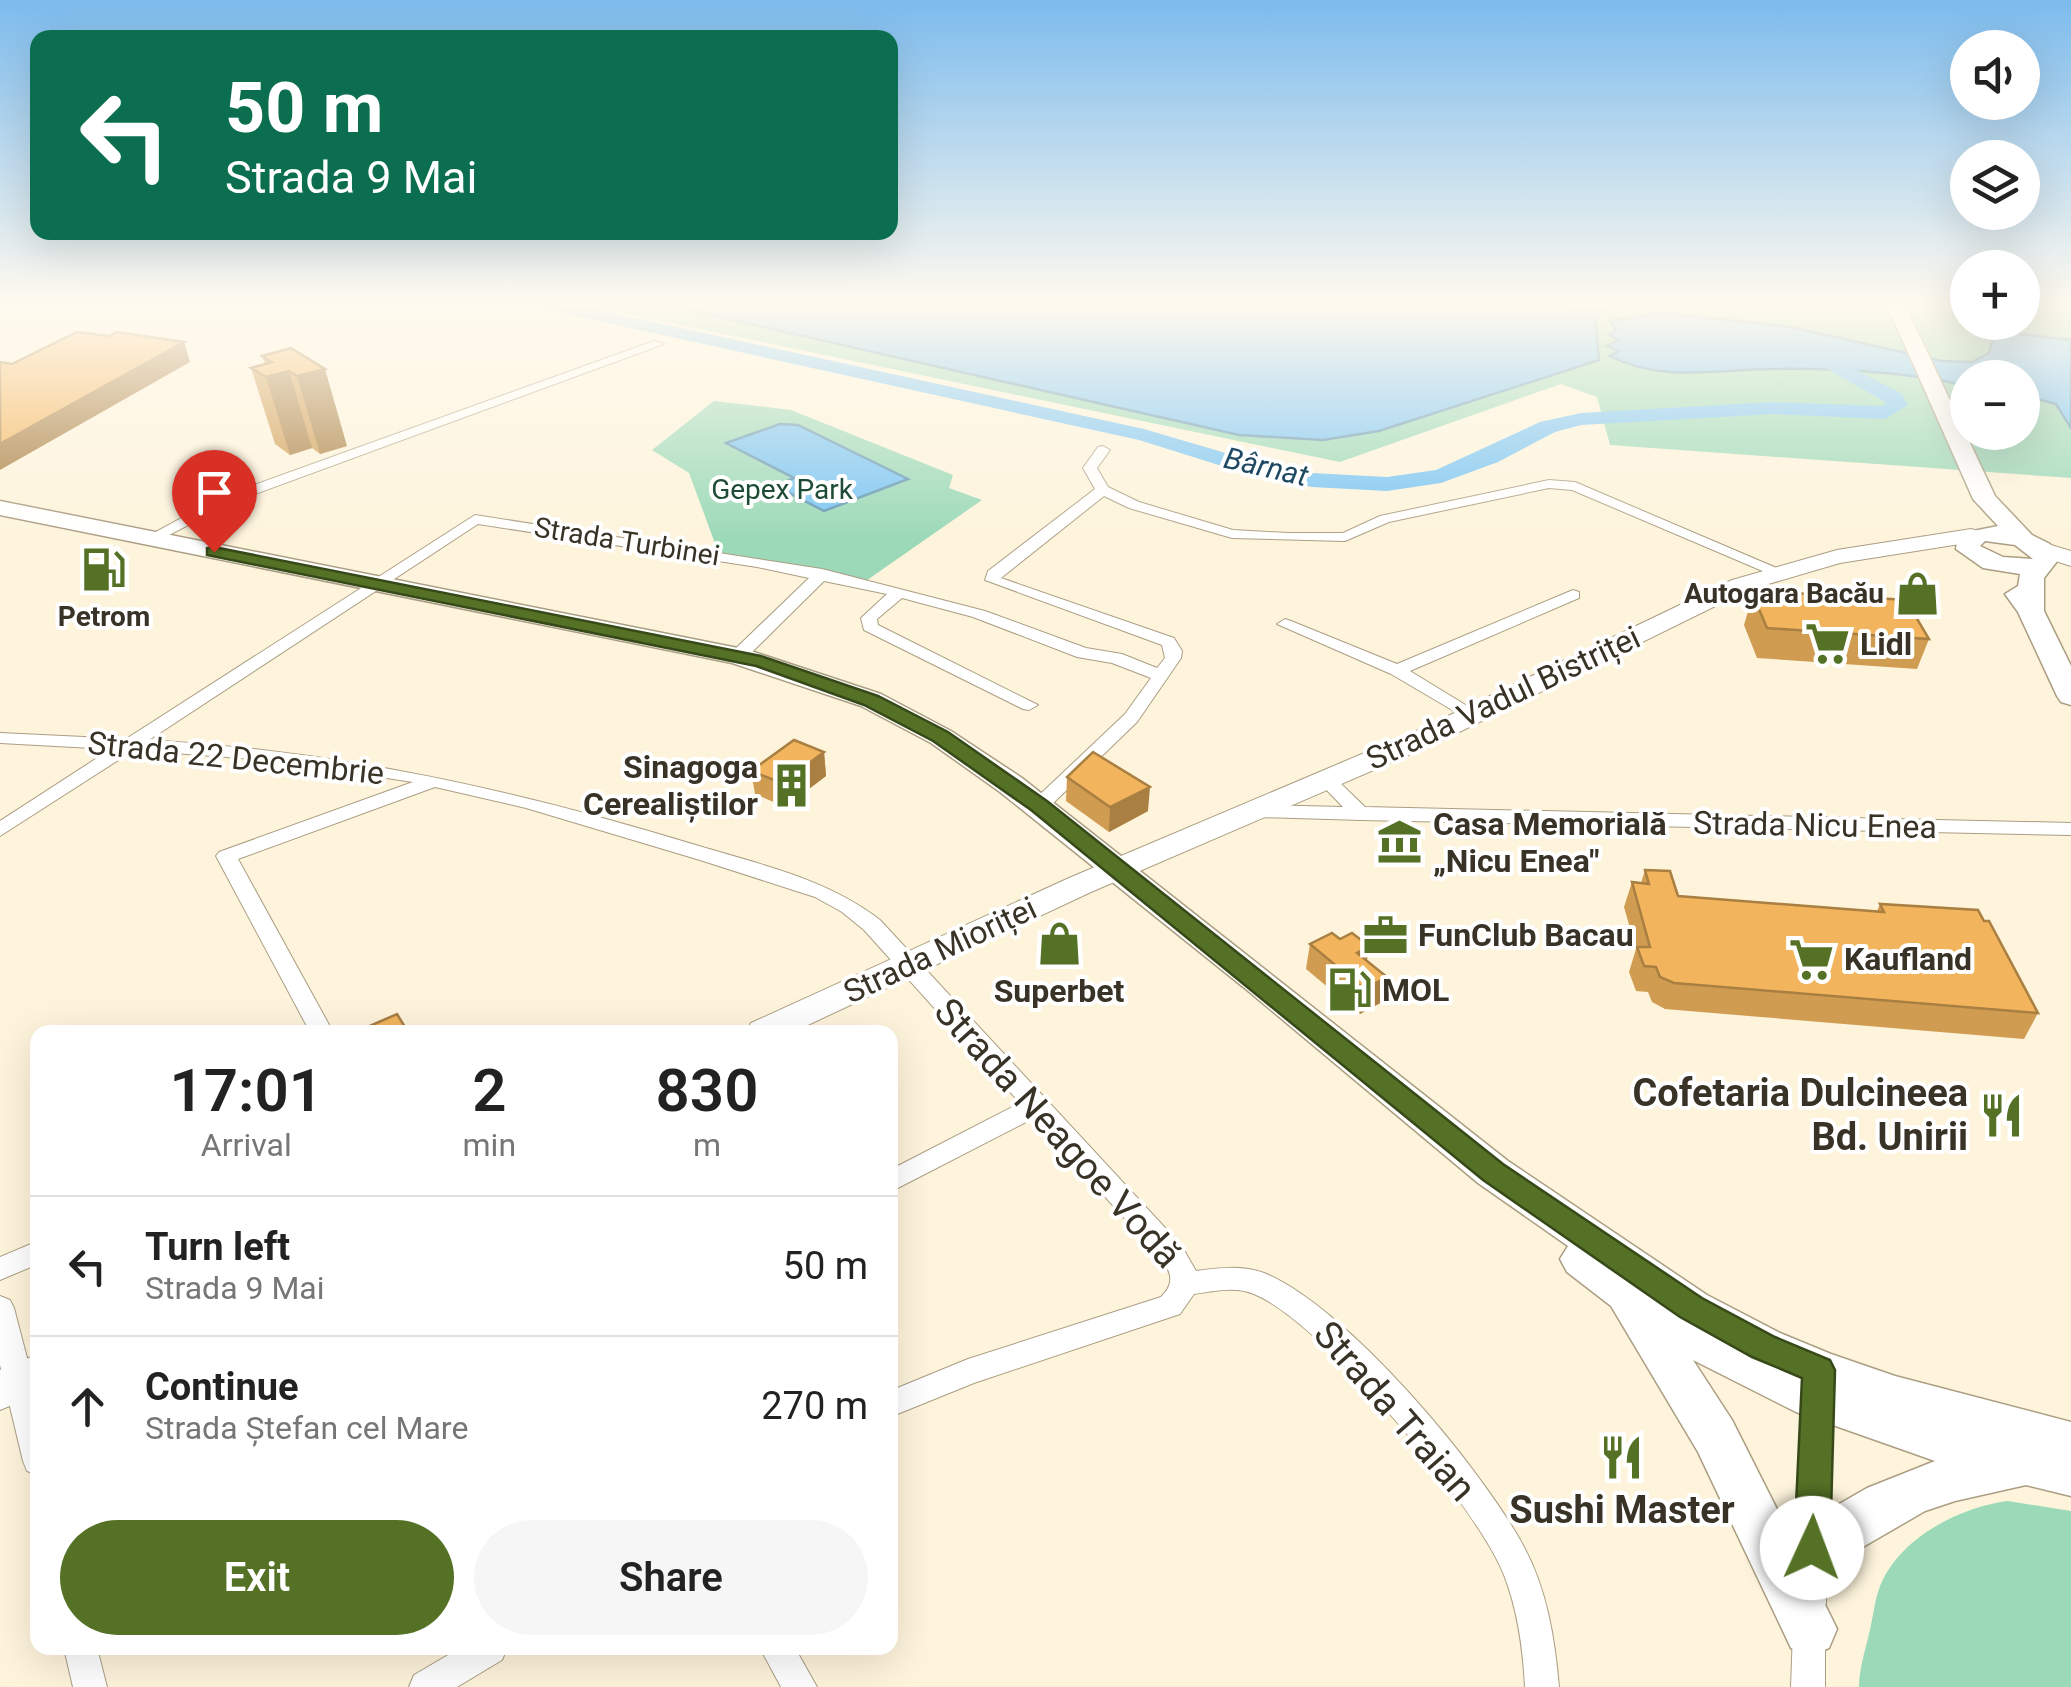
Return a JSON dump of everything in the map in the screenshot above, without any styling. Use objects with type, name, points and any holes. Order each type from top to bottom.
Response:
[{"type":"main road","points":[[1932,384],[1985,499],[2036,554],[2071,569]]},
{"type":"main road","points":[[1985,499],[1982,548],[2031,611],[2071,696]]},
{"type":"main road","points":[[0,508],[738,656],[827,683],[895,711],[969,755],[1039,806],[1493,1172],[1691,1308],[1764,1347],[1817,1386],[1890,1428],[2059,1461]]},
{"type":"main road","name":"Strada Vadul Bistriței","points":[[1118,868],[1328,781],[1471,716],[1708,599],[1778,572],[1893,548],[1982,548]]},
{"type":"main road","points":[[1982,548],[2071,559]]},
{"type":"main road","points":[[2031,611],[2036,554]]},
{"type":"main road","name":"Strada Mioriței","points":[[777,1025],[1118,868]]},
{"type":"main road","points":[[1493,1172],[1534,1219],[1626,1294],[1690,1338],[1817,1386]]},
{"type":"main road","points":[[1626,1294],[1714,1436],[1810,1629]]},
{"type":"main road","points":[[1812,1548],[1919,1486],[1965,1472],[2059,1461]]},
{"type":"street","points":[[152,539],[223,500],[547,384]]},
{"type":"street","points":[[1103,450],[1090,468],[1103,490],[1134,505],[1232,534],[1345,537],[1385,519],[1550,484],[1576,486],[1778,572]]},
{"type":"street","points":[[1039,806],[1131,718],[1173,658],[1168,642],[993,580],[994,574],[1103,490]]},
{"type":"street","name":"Strada Turbinei","points":[[0,830],[475,519],[822,574],[899,592],[1162,676]]},
{"type":"street","points":[[738,656],[822,574]]},
{"type":"street","points":[[899,592],[869,618],[870,626],[1029,705]]},
{"type":"street","points":[[1397,670],[1572,595]]},
{"type":"street","points":[[1018,628],[1055,604]]},
{"type":"street","points":[[1286,624],[1397,670],[1471,716]]},
{"type":"street","name":"Strada 22 Decembrie","points":[[0,738],[312,760],[539,804],[822,892],[850,906],[907,965]]},
{"type":"street","points":[[317,1025],[226,856],[434,781]]},
{"type":"street","points":[[1328,781],[1360,814]]},
{"type":"street","name":"Strada Nicu Enea","points":[[1259,811],[2071,828]]},
{"type":"street","name":"Strada Neagoe Vodă","points":[[898,1401],[968,1372],[1170,1306],[1183,1294],[1187,1283],[1185,1269],[1172,1253],[907,965]]},
{"type":"street","points":[[898,1178],[1037,1105]]},
{"type":"street","points":[[0,1268],[30,1255]]},
{"type":"street","name":"Strada Traian","points":[[1187,1283],[1238,1280],[1256,1282],[1280,1292],[1320,1324],[1424,1433],[1467,1486],[1514,1560],[1540,1641],[1542,1687]]},
{"type":"street","points":[[0,1308],[30,1428]]},
{"type":"street","points":[[1808,1687],[1817,1386]]},
{"type":"street","points":[[83,1655],[90,1687]]},
{"type":"street","points":[[426,1687],[479,1655]]},
{"type":"street","points":[[781,1655],[800,1687]]},
{"type":"green space","points":[[963,384],[1950,384],[1950,450],[2040,450],[2040,384],[2071,384],[2071,478],[1610,445],[1597,397],[1561,384],[1340,462]]},
{"type":"green space","name":"Gepex Park","points":[[714,401],[791,410],[953,475],[949,488],[982,500],[860,585],[720,557],[689,473],[652,450]]},
{"type":"green space","points":[[2008,1501],[2071,1511],[2071,1687],[1859,1687],[1877,1594],[1900,1555],[1950,1518]]},
{"type":"water","points":[[1013,384],[1525,384],[1379,431],[1323,440],[1239,435]]},
{"type":"water","points":[[2040,384],[2071,384],[2071,428],[2056,404],[2040,400]]},
{"type":"water","points":[[780,424],[798,425],[908,479],[824,511],[776,486],[794,478],[726,443]]},
{"type":"building","points":[[0,384],[109,384],[0,444]]},
{"type":"building","points":[[1777,592],[1906,600],[1929,639],[1767,628],[1753,595],[1780,597]]},
{"type":"building","points":[[794,740],[824,752],[782,783],[751,771]]},
{"type":"building","points":[[1093,752],[1150,787],[1110,807],[1067,777]]},
{"type":"building","points":[[1391,825],[1407,825],[1413,843],[1395,842]]},
{"type":"building","name":"Kaufland","points":[[1645,870],[1670,871],[1678,896],[1884,912],[1880,904],[1978,910],[1984,921],[1989,921],[2038,1013],[1674,983],[1660,977],[1656,967],[1644,966],[1637,947],[1650,947],[1632,882],[1649,884]]},
{"type":"building","points":[[1332,933],[1340,939],[1352,933],[1369,946],[1357,953],[1387,977],[1364,989],[1310,944]]},
{"type":"building","points":[[397,1014],[404,1025],[372,1025]]},
{"type":"waterway","name":"Bârnat","points":[[909,384],[1144,435],[1249,467],[1312,480],[1387,484],[1441,476],[1490,457],[1548,427],[1581,419],[1773,408],[1885,413],[1898,405],[1895,398],[1869,384]]},
{"type":"place","name":"Petrom","points":[[104,570]]},
{"type":"place","name":"Autogara Bacău","points":[[1917,593]]},
{"type":"place","name":"Lidl","points":[[1827,644]]},
{"type":"place","name":"Sinagoga Cerealiștilor","points":[[791,785]]},
{"type":"place","name":"Casa Memorială „Nicu Enea\"","points":[[1400,842]]},
{"type":"place","name":"FunClub Bacau","points":[[1385,935]]},
{"type":"place","name":"Superbet","points":[[1059,943]]},
{"type":"place","name":"Kaufland","points":[[1811,959]]},
{"type":"place","name":"MOL","points":[[1349,990]]},
{"type":"place","name":"Cofetaria Dulcineea Bd. Unirii","points":[[2001,1115]]},
{"type":"place","name":"Sushi Master","points":[[1622,1458]]},
{"type":"route","points":[[214,552],[761,662],[871,700],[941,737],[1039,806],[1493,1172],[1691,1308],[1764,1347],[1819,1370],[1812,1548]]}]
